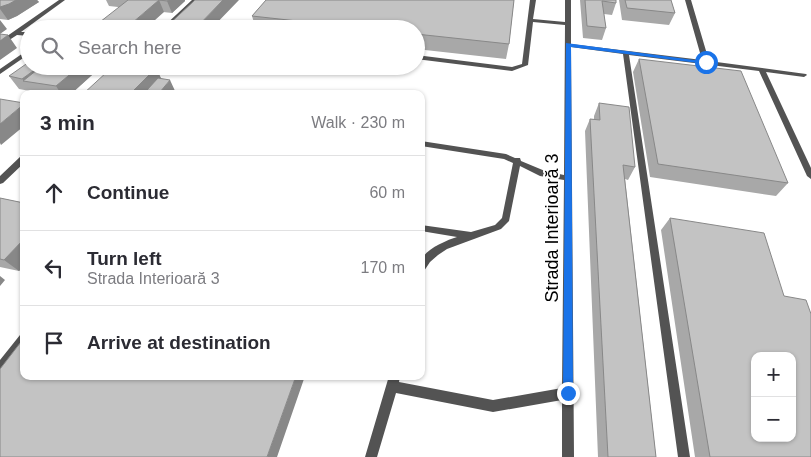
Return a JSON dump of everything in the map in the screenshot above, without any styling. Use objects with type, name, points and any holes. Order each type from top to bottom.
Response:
[{"type":"lane","points":[[34,20],[62,0]]},
{"type":"lane","points":[[174,20],[195,0]]},
{"type":"lane","points":[[425,58],[512,69],[521,68],[525,65],[533,0]]},
{"type":"lane","name":"Strada Interioară 3","points":[[568,0],[568,457]]},
{"type":"lane","points":[[688,0],[706,62]]},
{"type":"lane","points":[[530,20],[568,24]]},
{"type":"lane","points":[[0,44],[20,30]]},
{"type":"lane","points":[[16,33],[20,33]]},
{"type":"lane","points":[[568,45],[804,75]]},
{"type":"lane","points":[[626,52],[684,457]]},
{"type":"lane","points":[[0,72],[20,58]]},
{"type":"lane","points":[[761,69],[811,176]]},
{"type":"lane","points":[[98,90],[114,75]]},
{"type":"lane","points":[[425,144],[517,160],[543,174],[568,178]]},
{"type":"lane","points":[[425,260],[436,248],[475,237],[498,227],[506,219],[517,160]]},
{"type":"lane","points":[[0,180],[20,162]]},
{"type":"lane","points":[[425,229],[475,237]]},
{"type":"lane","points":[[0,368],[20,343]]},
{"type":"lane","points":[[370,457],[394,382],[494,406],[568,393]]},
{"type":"building","points":[[0,0],[16,0],[0,7]]},
{"type":"building","points":[[128,0],[159,0],[136,20],[102,20]]},
{"type":"building","points":[[195,0],[223,0],[204,20],[174,20]]},
{"type":"building","points":[[266,0],[514,0],[509,44],[425,35],[425,20],[288,20],[252,16]]},
{"type":"building","points":[[585,0],[616,0],[616,3],[602,1],[606,28],[587,26]]},
{"type":"building","points":[[625,0],[671,0],[675,13],[627,8]]},
{"type":"building","points":[[0,34],[8,35],[0,41]]},
{"type":"building","points":[[639,59],[741,71],[788,183],[658,164]]},
{"type":"building","points":[[20,68],[20,75],[28,75],[22,79],[9,76]]},
{"type":"building","points":[[31,75],[69,75],[56,86],[23,81]]},
{"type":"building","points":[[104,75],[149,75],[134,90],[87,90]]},
{"type":"building","points":[[158,78],[170,80],[162,90],[147,90]]},
{"type":"building","points":[[0,99],[20,102],[20,107],[0,124]]},
{"type":"building","points":[[599,103],[629,107],[635,167],[623,165],[656,457],[608,457],[590,119],[600,120]]},
{"type":"building","points":[[0,198],[20,202],[20,243],[4,260],[0,259]]},
{"type":"building","points":[[670,218],[764,233],[784,296],[806,300],[811,314],[811,457],[710,457]]},
{"type":"building","points":[[20,343],[20,380],[295,380],[267,457],[0,457],[0,369]]},
{"type":"route","points":[[568,393],[568,45],[706,62]]}]
